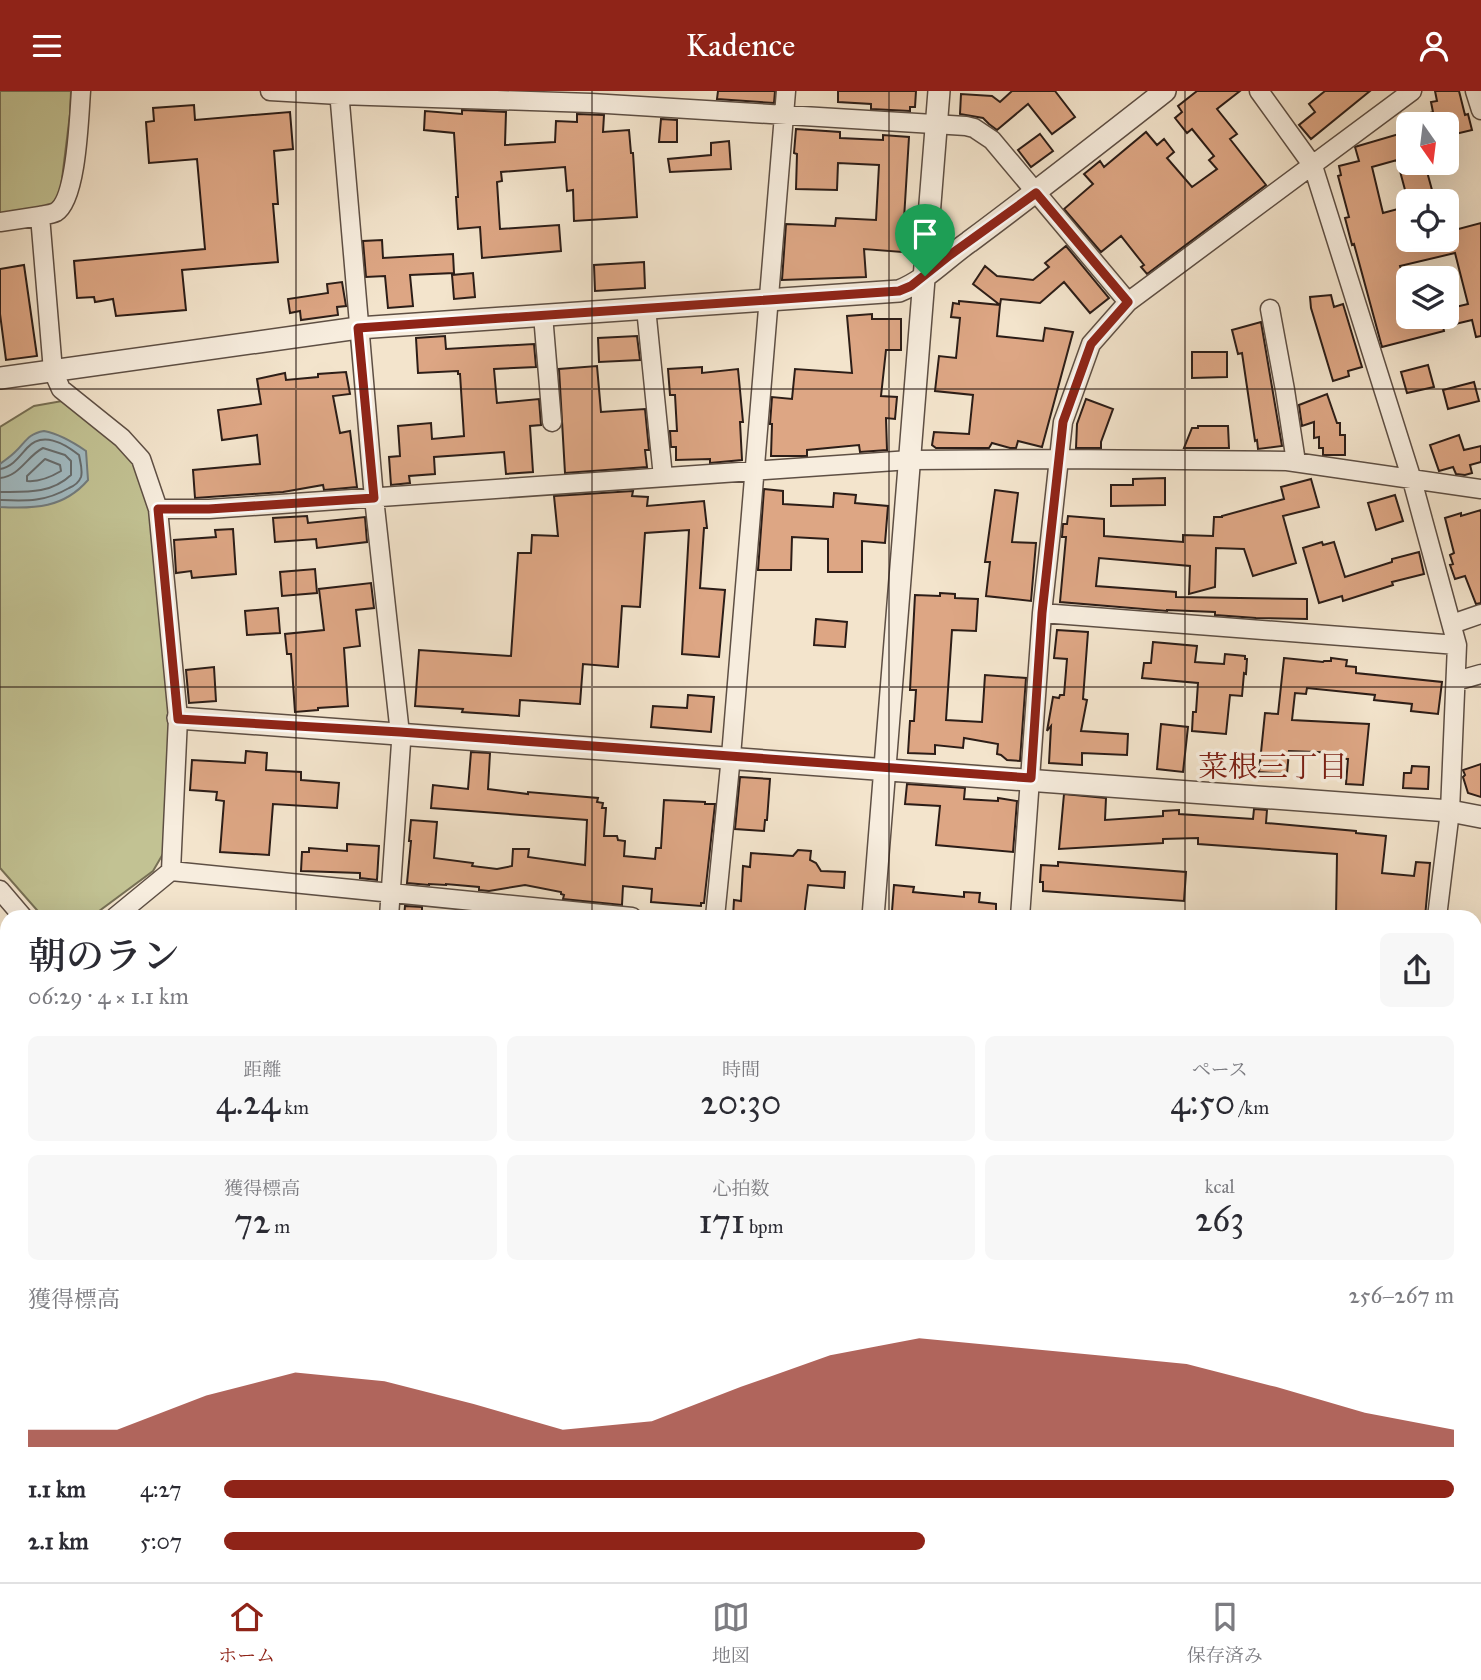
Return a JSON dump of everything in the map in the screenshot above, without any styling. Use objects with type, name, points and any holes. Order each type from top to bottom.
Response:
[{"type":"street","points":[[0,222],[40,216],[55,212],[62,206],[72,179],[81,91]]},
{"type":"street","points":[[270,91],[590,97],[784,115],[965,125],[992,140],[1128,302]]},
{"type":"street","points":[[716,910],[786,91]]},
{"type":"street","points":[[874,910],[939,91]]},
{"type":"street","points":[[0,378],[358,328],[899,291],[925,276],[1036,193],[1165,91]]},
{"type":"street","points":[[1259,91],[1313,166],[1412,480],[1457,645],[1450,811],[1438,910]]},
{"type":"street","points":[[1021,910],[1042,613],[1058,459],[1063,422],[1091,344],[1128,302],[1412,91]]},
{"type":"street","points":[[1475,91],[1481,110]]},
{"type":"street","points":[[339,93],[374,498],[401,743],[389,910]]},
{"type":"street","points":[[40,216],[53,371],[61,389],[122,438],[141,459],[158,509],[178,719],[171,871]]},
{"type":"street","points":[[646,308],[663,477]]},
{"type":"street","points":[[1270,309],[1296,462]]},
{"type":"street","points":[[543,315],[552,422]]},
{"type":"street","points":[[158,509],[209,509],[910,460],[1296,462],[1481,489]]},
{"type":"street","points":[[1042,613],[1457,645]]},
{"type":"street","points":[[1452,624],[1481,614]]},
{"type":"street","points":[[1456,681],[1481,674]]},
{"type":"street","points":[[178,719],[885,767],[1450,811],[1481,817]]},
{"type":"street","points":[[124,910],[171,871],[564,910]]},
{"type":"street","points":[[0,890],[17,910]]},
{"type":"green space","points":[[0,91],[71,91],[60,195],[51,205],[0,215]]},
{"type":"green space","points":[[62,401],[125,450],[146,483],[172,702],[167,847],[153,871],[100,910],[37,910],[0,868],[0,427],[34,406]]},
{"type":"water","points":[[44,431],[66,439],[86,451],[88,480],[69,496],[48,505],[0,507],[0,464],[30,436]]},
{"type":"building","points":[[718,91],[775,91],[774,103],[717,99]]},
{"type":"building","points":[[838,91],[916,91],[915,107],[910,107],[910,111],[871,109],[871,104],[838,102]]},
{"type":"building","points":[[1012,91],[1055,91],[1075,117],[1052,134],[1028,104],[997,130],[983,118],[960,114],[961,94],[992,96],[1000,102]]},
{"type":"building","points":[[1197,91],[1240,91],[1217,109],[1237,134],[1230,139],[1266,185],[1147,274],[1141,267],[1144,265],[1121,236],[1101,252],[1064,209],[1093,184],[1084,174],[1100,161],[1104,167],[1146,132],[1157,145],[1164,139],[1174,152],[1167,158],[1192,187],[1217,169],[1209,160],[1214,156],[1192,129],[1187,133],[1175,118],[1182,112],[1178,106]]},
{"type":"building","points":[[1325,91],[1370,91],[1311,139],[1299,125],[1315,112],[1309,104]]},
{"type":"building","points":[[1435,91],[1459,91],[1472,130],[1460,133],[1460,112],[1433,112],[1431,102],[1437,101]]},
{"type":"building","points":[[194,105],[195,120],[290,112],[293,149],[274,151],[278,204],[273,204],[278,262],[182,270],[186,310],[116,316],[113,299],[95,302],[94,297],[77,298],[74,261],[205,249],[197,159],[149,163],[146,122],[154,121],[153,108]]},
{"type":"building","points":[[462,110],[506,112],[505,145],[555,142],[556,121],[577,122],[577,114],[604,115],[603,132],[629,130],[637,217],[574,221],[573,190],[567,191],[565,167],[501,172],[502,181],[497,182],[500,229],[559,225],[561,251],[482,258],[480,227],[458,229],[454,133],[424,130],[425,111],[462,114]]},
{"type":"building","points":[[661,119],[677,120],[677,142],[659,142]]},
{"type":"building","points":[[796,129],[840,132],[840,138],[883,140],[883,135],[909,137],[902,252],[864,249],[866,277],[782,280],[786,224],[835,226],[836,218],[876,220],[879,165],[838,163],[837,190],[796,189]]},
{"type":"building","points":[[1040,134],[1053,151],[1031,167],[1018,150]]},
{"type":"building","points":[[1396,135],[1396,160],[1372,167],[1383,213],[1396,210],[1396,252],[1459,252],[1459,229],[1481,223],[1481,336],[1476,337],[1472,320],[1459,323],[1459,306],[1468,304],[1455,253],[1396,266],[1396,329],[1444,331],[1382,347],[1345,218],[1349,217],[1338,176],[1341,175],[1339,166],[1359,161],[1355,147]]},
{"type":"building","points":[[729,141],[731,169],[670,172],[668,159],[711,155],[711,143]]},
{"type":"building","points":[[1401,175],[1428,175],[1432,189],[1405,189]]},
{"type":"building","points":[[382,240],[383,258],[453,254],[454,273],[410,275],[413,306],[388,308],[385,276],[366,277],[363,241]]},
{"type":"building","points":[[1066,246],[1109,298],[1090,313],[1064,282],[1040,303],[1001,299],[1000,305],[973,284],[985,266],[997,276],[1033,280],[1049,267],[1045,263]]},
{"type":"building","points":[[644,262],[645,288],[595,291],[594,265]]},
{"type":"building","points":[[24,265],[37,356],[6,360],[0,314],[0,269]]},
{"type":"building","points":[[473,273],[475,297],[454,299],[452,275]]},
{"type":"building","points":[[342,282],[346,306],[337,307],[338,315],[301,320],[300,311],[290,313],[288,299],[328,293],[327,284]]},
{"type":"building","points":[[1331,295],[1334,307],[1343,304],[1362,367],[1348,371],[1349,376],[1333,381],[1310,297]]},
{"type":"building","points":[[959,301],[1000,305],[997,336],[1043,341],[1045,328],[1073,332],[1042,447],[1018,441],[1016,448],[992,443],[989,448],[936,448],[932,445],[934,432],[969,434],[973,395],[935,391],[939,356],[956,358],[960,318],[951,317],[953,303],[959,304]]},
{"type":"building","points":[[872,314],[872,319],[901,319],[901,350],[886,350],[881,396],[897,397],[895,419],[886,418],[887,450],[860,452],[859,445],[807,450],[807,456],[771,456],[772,397],[792,399],[795,369],[852,373],[847,316]]},
{"type":"building","points":[[1261,322],[1282,446],[1258,449],[1242,353],[1238,354],[1232,330]]},
{"type":"building","points":[[445,336],[446,349],[534,344],[536,367],[494,369],[497,403],[539,399],[541,425],[530,426],[533,472],[506,474],[504,452],[434,457],[435,474],[409,476],[410,483],[391,485],[389,457],[400,456],[398,426],[431,423],[432,439],[464,436],[458,371],[418,373],[416,338]]},
{"type":"building","points":[[637,336],[640,360],[599,362],[598,338]]},
{"type":"building","points":[[1192,352],[1227,352],[1227,377],[1192,378]]},
{"type":"building","points":[[1428,365],[1434,387],[1407,393],[1401,372]]},
{"type":"building","points":[[597,366],[601,412],[645,409],[649,450],[645,450],[647,467],[565,473],[559,369]]},
{"type":"building","points":[[702,367],[702,373],[738,369],[743,422],[740,422],[742,460],[710,463],[710,459],[676,460],[676,447],[671,447],[670,431],[677,431],[675,395],[670,395],[668,369]]},
{"type":"building","points":[[346,372],[350,394],[333,396],[340,433],[350,431],[357,487],[324,490],[323,485],[283,492],[195,498],[193,470],[260,464],[257,435],[222,440],[218,410],[261,404],[257,379],[285,373],[286,380]]},
{"type":"building","points":[[1474,382],[1479,401],[1448,409],[1443,390]]},
{"type":"building","points":[[1327,394],[1337,423],[1340,423],[1340,435],[1345,435],[1345,455],[1323,455],[1323,448],[1319,448],[1319,437],[1314,438],[1314,422],[1302,426],[1299,405]]},
{"type":"building","points":[[1086,399],[1113,409],[1101,448],[1076,448],[1077,424]]},
{"type":"building","points":[[1228,426],[1229,448],[1184,448],[1192,428]]},
{"type":"building","points":[[1459,435],[1464,450],[1481,446],[1481,462],[1470,465],[1472,473],[1465,475],[1456,474],[1453,467],[1439,471],[1430,445]]},
{"type":"building","points":[[1165,478],[1165,505],[1111,506],[1111,485],[1133,485],[1133,479]]},
{"type":"building","points":[[1311,479],[1319,507],[1283,516],[1296,563],[1253,576],[1244,549],[1216,548],[1215,587],[1189,594],[1190,566],[1099,558],[1096,586],[1176,592],[1176,597],[1307,599],[1307,619],[1256,618],[1215,615],[1215,612],[1060,602],[1066,537],[1062,537],[1063,524],[1067,524],[1068,516],[1104,519],[1104,536],[1183,542],[1183,535],[1213,536],[1214,517],[1284,499],[1281,487]]},
{"type":"building","points":[[764,489],[783,491],[783,504],[833,507],[834,493],[856,495],[855,503],[888,506],[885,543],[862,541],[862,572],[828,572],[828,539],[792,537],[791,570],[758,570]]},
{"type":"building","points":[[995,490],[1018,493],[1012,542],[1036,543],[1031,601],[986,596],[990,562],[985,562]]},
{"type":"building","points":[[633,491],[632,496],[648,497],[647,506],[704,501],[707,528],[704,528],[700,588],[725,590],[719,657],[682,654],[689,530],[645,533],[640,607],[622,606],[618,667],[583,664],[580,704],[520,700],[519,716],[415,706],[419,650],[511,656],[518,553],[531,553],[532,535],[558,536],[554,496]]},
{"type":"building","points":[[1395,495],[1403,521],[1376,530],[1368,503]]},
{"type":"building","points":[[1481,510],[1481,603],[1476,604],[1465,576],[1455,579],[1450,565],[1453,564],[1450,555],[1454,553],[1445,518]]},
{"type":"building","points":[[307,516],[308,523],[365,517],[367,542],[317,548],[316,539],[275,542],[273,518]]},
{"type":"building","points":[[233,529],[236,574],[192,578],[191,571],[176,573],[174,540],[216,537],[215,530]]},
{"type":"building","points":[[1322,542],[1323,545],[1334,542],[1345,577],[1419,552],[1424,574],[1392,582],[1393,585],[1343,601],[1342,596],[1319,603],[1303,548]]},
{"type":"building","points":[[315,569],[317,593],[282,596],[280,572]]},
{"type":"building","points":[[371,583],[374,608],[356,610],[360,646],[344,648],[348,706],[295,712],[291,654],[287,654],[285,634],[324,630],[319,589]]},
{"type":"building","points":[[940,593],[955,594],[955,598],[978,599],[976,631],[952,630],[946,720],[982,722],[985,675],[1026,678],[1020,761],[1007,760],[997,754],[998,744],[964,738],[963,748],[935,745],[935,754],[908,753],[916,690],[910,690],[915,595],[940,596]]},
{"type":"building","points":[[278,608],[280,633],[247,635],[245,611]]},
{"type":"building","points":[[816,619],[847,622],[845,647],[814,645]]},
{"type":"building","points":[[1057,630],[1088,632],[1083,699],[1087,700],[1081,731],[1128,734],[1127,755],[1082,753],[1082,765],[1049,763],[1051,726],[1047,731],[1053,697],[1064,695],[1067,659],[1054,658]]},
{"type":"building","points":[[1153,642],[1197,646],[1195,662],[1224,664],[1225,654],[1245,656],[1246,674],[1244,673],[1242,696],[1230,695],[1226,734],[1192,731],[1198,683],[1142,678],[1144,663],[1151,663]]},
{"type":"building","points":[[1284,658],[1323,662],[1331,661],[1331,658],[1347,660],[1346,666],[1356,667],[1356,673],[1442,682],[1438,714],[1411,711],[1412,704],[1374,700],[1375,695],[1307,688],[1306,694],[1295,693],[1292,720],[1369,724],[1363,785],[1346,784],[1348,759],[1342,759],[1343,753],[1289,751],[1287,774],[1259,772],[1265,713],[1278,714]]},
{"type":"building","points":[[214,667],[216,701],[189,703],[186,670]]},
{"type":"building","points":[[688,695],[714,697],[711,732],[651,727],[653,706],[687,708]]},
{"type":"building","points":[[1161,724],[1188,727],[1183,772],[1157,769]]},
{"type":"building","points":[[246,751],[267,753],[266,770],[301,772],[301,780],[339,783],[337,808],[273,804],[269,855],[220,852],[224,801],[216,800],[217,792],[190,790],[192,760],[245,763]]},
{"type":"building","points":[[471,752],[490,753],[488,789],[598,798],[597,802],[603,803],[602,808],[606,808],[604,836],[617,836],[618,840],[625,841],[624,856],[655,859],[656,848],[661,848],[664,800],[715,804],[704,903],[701,903],[701,906],[651,902],[652,889],[623,886],[622,905],[563,899],[561,892],[525,885],[489,891],[479,890],[479,887],[407,883],[411,820],[437,822],[434,858],[497,869],[512,866],[513,849],[529,849],[528,857],[585,865],[587,820],[431,808],[433,785],[468,789]]},
{"type":"building","points":[[1481,764],[1481,797],[1468,793],[1463,770]]},
{"type":"building","points":[[1412,766],[1429,767],[1428,789],[1403,788],[1404,773],[1411,773]]},
{"type":"building","points":[[740,777],[770,779],[764,831],[735,829]]},
{"type":"building","points":[[907,784],[965,788],[964,799],[998,801],[998,798],[1017,801],[1013,852],[936,845],[940,806],[905,804]]},
{"type":"building","points":[[1064,794],[1106,798],[1105,820],[1163,816],[1163,811],[1179,810],[1179,814],[1253,819],[1254,809],[1267,810],[1266,823],[1386,836],[1382,873],[1414,876],[1416,862],[1430,863],[1426,910],[1336,910],[1337,854],[1198,844],[1198,838],[1163,839],[1163,843],[1059,849]]},
{"type":"building","points":[[347,844],[379,846],[377,880],[360,878],[360,873],[301,871],[302,852],[309,852],[309,848],[347,851]]},
{"type":"building","points":[[798,850],[811,851],[810,860],[816,863],[821,871],[845,872],[844,888],[808,885],[805,910],[733,910],[734,900],[741,901],[743,866],[750,867],[751,853],[793,856]]},
{"type":"building","points":[[1058,862],[1186,872],[1184,901],[1043,891],[1043,882],[1040,882],[1041,865],[1058,866]]},
{"type":"building","points":[[894,885],[914,887],[913,892],[964,897],[964,892],[980,893],[979,902],[996,904],[996,910],[892,910]]},
{"type":"building","points":[[405,906],[422,907],[422,910],[405,910]]},
{"type":"district","name":"菜根三丁目","points":[[1273,767]]},
{"type":"route","points":[[1036,193],[1128,302],[1091,344],[1063,422],[1042,613],[1031,778],[400,732],[178,719],[158,509],[209,509],[374,498],[358,328],[899,291],[925,276],[1036,193]]}]
